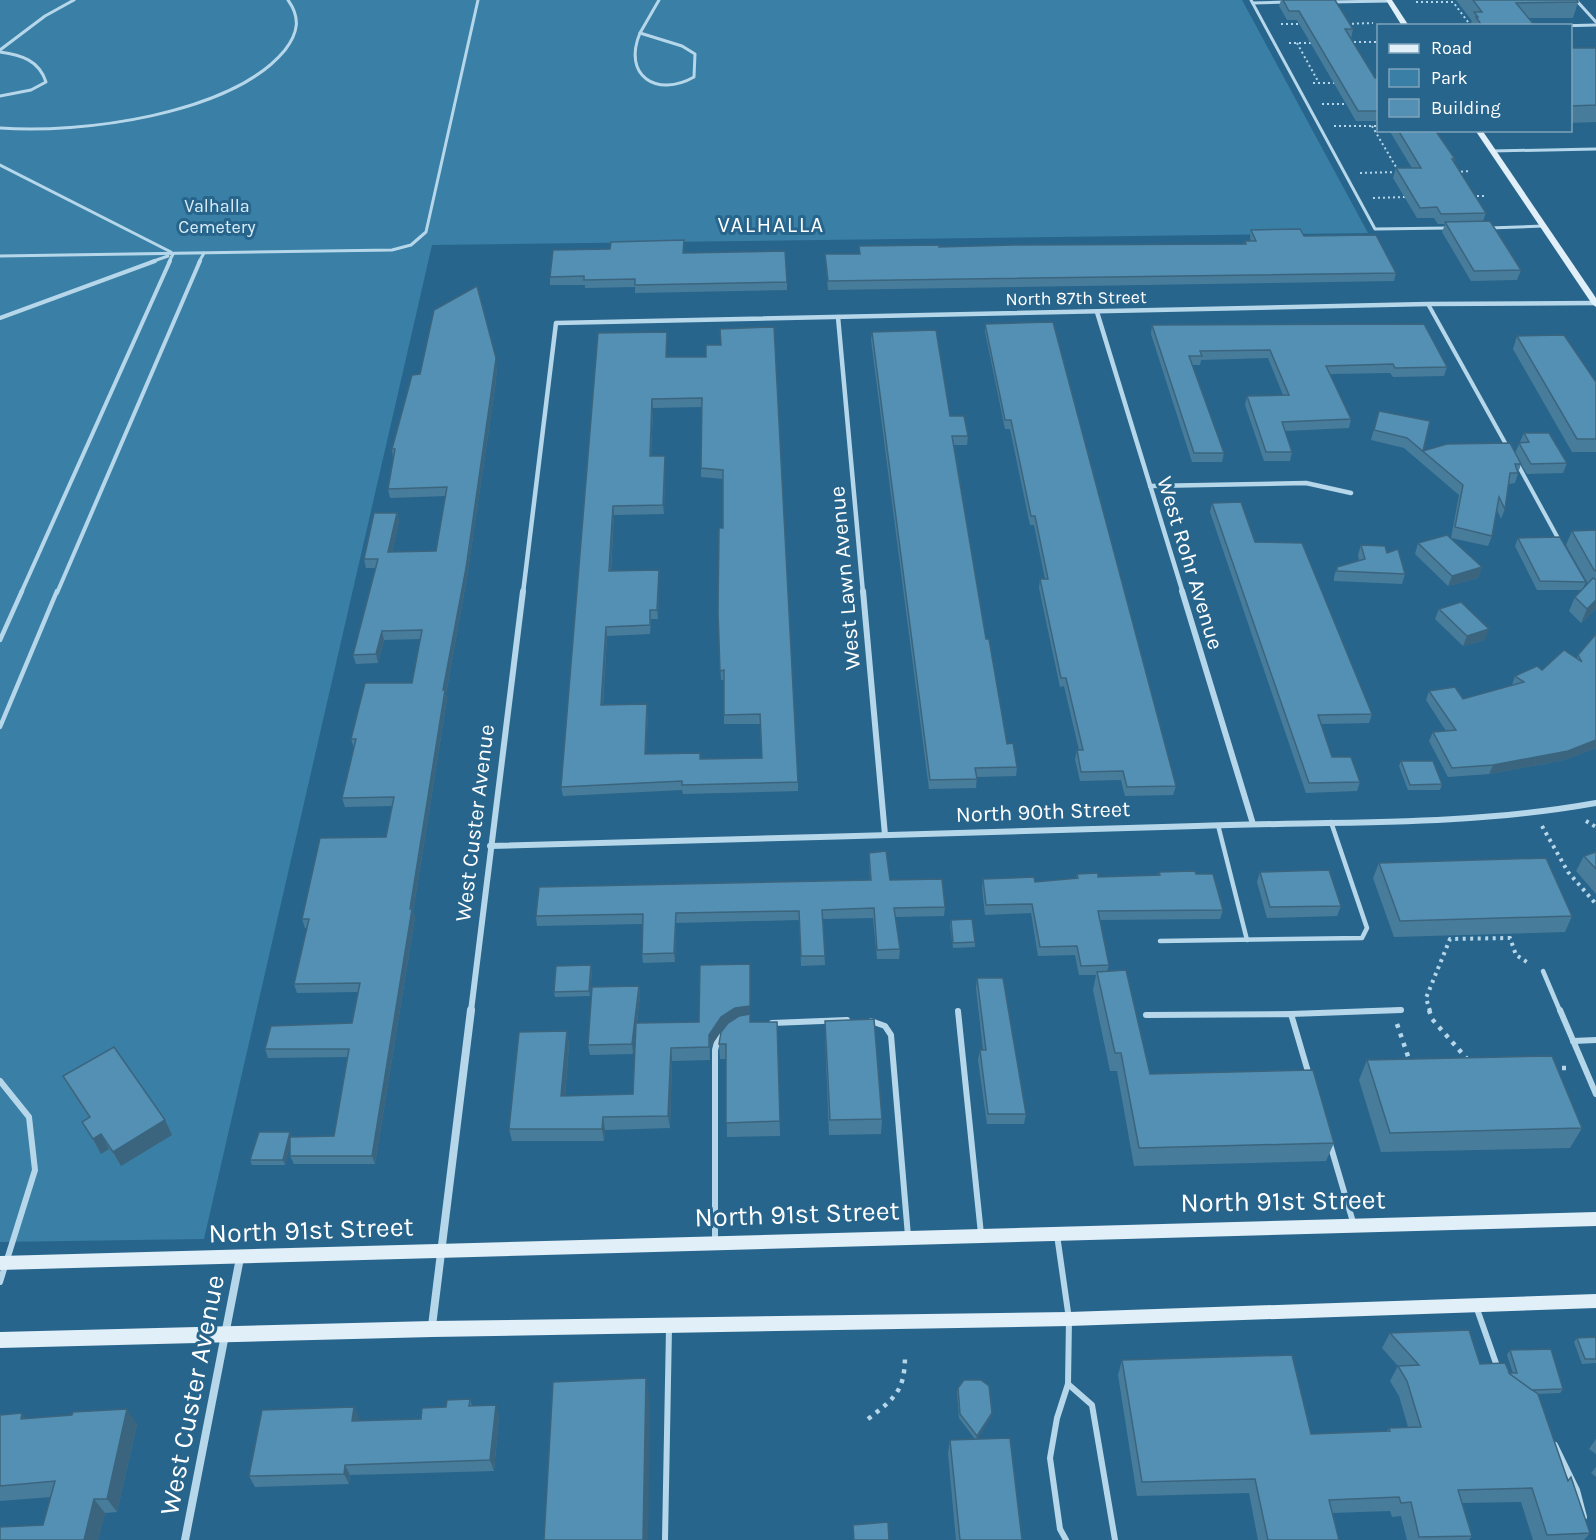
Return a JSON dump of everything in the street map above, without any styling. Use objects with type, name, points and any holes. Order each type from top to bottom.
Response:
[{"type":"main road","points":[[1389,1],[1405,24]]},
{"type":"main road","points":[[1479,132],[1596,303]]},
{"type":"main road","name":"North 91st Street","points":[[3,1263],[240,1258],[908,1236],[1596,1219]]},
{"type":"main road","points":[[0,1340],[432,1329],[1069,1319],[1596,1300]]},
{"type":"street","name":"North 87th Street","points":[[556,323],[1428,304],[1596,303]]},
{"type":"street","name":"West Rohr Avenue","points":[[1097,312],[1253,824]]},
{"type":"street","name":"West Lawn Avenue","points":[[838,317],[885,835]]},
{"type":"street","name":"West Custer Avenue","points":[[432,1329],[556,323]]},
{"type":"street","points":[[1149,486],[1306,483],[1351,493]]},
{"type":"street","name":"North 90th Street","points":[[490,846],[1332,822],[1456,822],[1535,813],[1596,802]]},
{"type":"street","name":"West Custer Avenue","points":[[185,1540],[240,1258]]},
{"type":"lane","points":[[0,51],[45,16],[74,0]]},
{"type":"lane","points":[[0,128],[70,129],[123,121],[208,98],[242,83],[271,66],[288,48],[297,32],[296,10],[288,0]]},
{"type":"lane","points":[[0,256],[392,250],[411,246],[421,240],[426,231],[478,0]]},
{"type":"lane","points":[[640,33],[682,46],[695,54],[694,77],[675,86],[663,86],[648,82],[636,68],[635,51],[640,33],[659,0]]},
{"type":"lane","points":[[1576,0],[1596,23]]},
{"type":"lane","points":[[1288,2],[1252,1],[1375,229],[1452,228]]},
{"type":"lane","points":[[1323,2],[1389,1]]},
{"type":"lane","points":[[1572,25],[1596,23]]},
{"type":"lane","points":[[0,51],[22,54],[45,75],[46,81],[43,85],[33,89],[0,96]]},
{"type":"lane","points":[[1492,151],[1596,149]]},
{"type":"lane","points":[[0,165],[173,254]]},
{"type":"lane","points":[[1485,228],[1543,226]]},
{"type":"lane","points":[[0,318],[173,254]]},
{"type":"lane","points":[[0,640],[173,254]]},
{"type":"lane","points":[[0,727],[192,274],[204,254]]},
{"type":"lane","points":[[1428,304],[1510,452]]},
{"type":"lane","points":[[1516,462],[1562,545]]},
{"type":"lane","points":[[1160,941],[1362,938],[1367,928],[1332,822]]},
{"type":"lane","points":[[1218,825],[1247,940]]},
{"type":"lane","points":[[1543,971],[1596,1094]]},
{"type":"lane","points":[[1146,1015],[1291,1014],[1401,1010]]},
{"type":"lane","points":[[958,1011],[981,1234]]},
{"type":"lane","points":[[1291,1014],[1311,1082]]},
{"type":"lane","points":[[767,1024],[849,1020]]},
{"type":"lane","points":[[861,1020],[885,1026],[891,1035],[908,1236]]},
{"type":"lane","points":[[714,1242],[715,1050],[718,1038],[729,1029]]},
{"type":"lane","points":[[1573,1041],[1596,1040]]},
{"type":"lane","points":[[0,1081],[29,1117],[35,1170],[3,1263],[0,1282]]},
{"type":"lane","points":[[1328,1137],[1353,1225]]},
{"type":"lane","points":[[1057,1232],[1069,1319],[1068,1384],[1057,1418],[1050,1458],[1060,1529],[1066,1540]]},
{"type":"lane","points":[[1475,1304],[1500,1375]]},
{"type":"lane","points":[[666,1540],[669,1325]]},
{"type":"lane","points":[[1068,1384],[1092,1405],[1115,1540]]},
{"type":"lane","points":[[1552,1438],[1577,1490],[1585,1520]]},
{"type":"path","points":[[1416,2],[1453,2],[1470,24]]},
{"type":"path","points":[[1340,24],[1373,23]]},
{"type":"path","points":[[1264,25],[1308,24]]},
{"type":"path","points":[[1343,42],[1377,42]]},
{"type":"path","points":[[1275,43],[1320,43]]},
{"type":"path","points":[[1297,43],[1319,83]]},
{"type":"path","points":[[1296,84],[1343,83]]},
{"type":"path","points":[[1308,105],[1355,104]]},
{"type":"path","points":[[1319,126],[1377,126]]},
{"type":"path","points":[[1344,173],[1399,172],[1372,126]]},
{"type":"path","points":[[1446,172],[1470,171]]},
{"type":"path","points":[[1463,196],[1486,196]]},
{"type":"path","points":[[1358,198],[1416,197]]},
{"type":"path","points":[[1535,813],[1569,873],[1596,904]]},
{"type":"path","points":[[1470,1062],[1432,1020],[1426,998],[1450,939],[1510,938],[1516,956],[1543,971]]},
{"type":"path","points":[[1393,1011],[1413,1072]]},
{"type":"path","points":[[1549,1068],[1584,1067]]},
{"type":"path","points":[[868,1419],[895,1397],[905,1384],[905,1355]]},
{"type":"green space","name":"Valhalla Cemetery","points":[[0,0],[1242,0],[1368,233],[432,245],[204,1239],[0,1242]]},
{"type":"building","points":[[1283,0],[1335,0],[1353,29],[1345,29],[1377,78],[1377,111],[1358,111],[1299,11],[1289,11]]},
{"type":"building","points":[[1473,0],[1577,0],[1578,2],[1516,3],[1533,24],[1481,24],[1474,12],[1482,12]]},
{"type":"building","points":[[1572,48],[1596,48],[1596,105],[1572,106]]},
{"type":"building","points":[[1399,132],[1436,132],[1486,213],[1441,214],[1437,207],[1420,208],[1396,168],[1421,168]]},
{"type":"building","points":[[1490,221],[1521,270],[1474,271],[1445,222]]},
{"type":"building","points":[[1300,229],[1304,236],[1376,235],[1396,273],[828,281],[825,254],[860,254],[859,246],[1246,244],[1245,241],[1256,241],[1251,230]]},
{"type":"building","points":[[684,240],[683,253],[785,251],[787,282],[635,285],[635,279],[584,280],[584,276],[550,277],[553,250],[610,249],[611,242]]},
{"type":"building","points":[[477,286],[496,358],[466,568],[443,690],[445,690],[410,909],[412,909],[372,1156],[290,1156],[290,1137],[334,1136],[349,1049],[265,1049],[271,1026],[352,1023],[360,983],[294,984],[309,919],[302,919],[320,838],[386,837],[394,797],[342,798],[356,739],[351,739],[365,683],[412,683],[422,630],[382,631],[376,654],[353,655],[378,559],[364,559],[374,513],[397,513],[388,552],[436,551],[447,487],[388,489],[395,449],[392,449],[412,375],[420,374],[434,310]]},
{"type":"building","points":[[1053,322],[1176,786],[1127,787],[1123,771],[1081,772],[1077,750],[1083,750],[1066,678],[1061,678],[1040,579],[1048,579],[1035,516],[1031,516],[1011,420],[1005,420],[985,324]]},
{"type":"building","points":[[1424,324],[1447,367],[1395,368],[1393,364],[1326,366],[1351,419],[1282,422],[1292,452],[1266,452],[1247,396],[1289,395],[1270,350],[1200,351],[1202,356],[1189,356],[1224,453],[1194,453],[1152,325]]},
{"type":"building","points":[[774,327],[798,782],[682,785],[682,781],[561,787],[598,333],[667,332],[666,357],[706,357],[706,345],[721,345],[720,329]],"holes":[[[702,398],[701,468],[723,470],[723,528],[719,528],[718,612],[720,671],[724,670],[724,715],[760,714],[762,758],[700,759],[700,753],[645,754],[647,704],[601,705],[606,627],[650,625],[650,610],[657,610],[659,570],[609,571],[613,506],[663,505],[665,456],[650,456],[652,399]]]},
{"type":"building","points":[[936,330],[950,416],[964,416],[968,436],[952,436],[986,639],[989,639],[1007,744],[1013,743],[1017,767],[975,768],[977,779],[930,780],[872,332]]},
{"type":"building","points":[[1564,335],[1596,382],[1596,439],[1577,439],[1517,336]]},
{"type":"building","points":[[1379,411],[1430,421],[1423,451],[1447,444],[1510,443],[1521,464],[1515,464],[1518,473],[1510,473],[1505,509],[1499,497],[1492,536],[1455,527],[1463,485],[1407,438],[1374,430]]},
{"type":"building","points":[[1524,433],[1549,433],[1567,463],[1531,464],[1519,443],[1529,442]]},
{"type":"building","points":[[1241,502],[1255,542],[1302,543],[1372,714],[1318,715],[1332,757],[1351,757],[1360,782],[1309,783],[1212,503]]},
{"type":"building","points":[[1596,530],[1596,571],[1572,531]]},
{"type":"building","points":[[1447,535],[1482,567],[1452,576],[1418,543]]},
{"type":"building","points":[[1560,537],[1586,582],[1540,581],[1518,538]]},
{"type":"building","points":[[1361,545],[1385,546],[1387,553],[1398,549],[1405,574],[1337,571],[1337,567],[1365,559]]},
{"type":"building","points":[[1593,578],[1596,580],[1596,600],[1587,609],[1575,597]]},
{"type":"building","points":[[1461,602],[1489,629],[1467,636],[1439,609]]},
{"type":"building","points":[[1596,634],[1596,740],[1568,751],[1493,765],[1452,768],[1433,732],[1456,730],[1429,691],[1455,687],[1463,699],[1524,682],[1515,676],[1537,666],[1542,670],[1564,650],[1582,662],[1578,655]]},
{"type":"building","points":[[1401,761],[1433,761],[1442,784],[1410,785]]},
{"type":"building","points":[[886,851],[890,880],[942,879],[945,907],[894,908],[900,949],[877,950],[874,908],[822,910],[825,956],[801,956],[799,911],[676,913],[674,953],[642,954],[643,914],[536,916],[539,887],[871,880],[869,853]]},
{"type":"building","points":[[1596,852],[1596,869],[1584,856]]},
{"type":"building","points":[[1546,858],[1572,916],[1400,921],[1379,863]]},
{"type":"building","points":[[1329,870],[1341,906],[1270,907],[1260,872]]},
{"type":"building","points":[[1195,871],[1196,874],[1213,874],[1223,910],[1098,911],[1109,965],[1081,966],[1077,946],[1040,947],[1032,904],[986,905],[983,879],[1034,877],[1035,882],[1078,878],[1077,874],[1098,873],[1098,877],[1160,875],[1159,872]]},
{"type":"building","points":[[972,919],[975,942],[953,943],[951,920]]},
{"type":"building","points":[[750,964],[750,1006],[735,1008],[721,1017],[709,1035],[709,1047],[671,1048],[668,1116],[603,1117],[602,1129],[509,1129],[519,1032],[567,1031],[561,1096],[633,1094],[636,1023],[699,1022],[700,965]]},
{"type":"building","points":[[591,965],[589,991],[554,992],[556,966]]},
{"type":"building","points":[[1126,970],[1150,1074],[1313,1070],[1334,1143],[1139,1148],[1121,1053],[1115,1053],[1097,972]]},
{"type":"building","points":[[977,978],[1003,978],[1026,1114],[988,1114],[980,1050],[986,1050]]},
{"type":"building","points":[[639,986],[632,1044],[588,1045],[592,987]]},
{"type":"building","points":[[750,1014],[750,1022],[777,1022],[780,1121],[726,1123],[726,1044],[719,1044],[721,1032],[728,1023],[739,1016]]},
{"type":"building","points":[[874,1019],[882,1119],[830,1120],[825,1021]]},
{"type":"building","points":[[114,1047],[165,1120],[113,1152],[101,1134],[93,1139],[82,1122],[90,1117],[63,1076]]},
{"type":"building","points":[[1552,1056],[1582,1128],[1390,1133],[1367,1060]]},
{"type":"building","points":[[259,1132],[290,1132],[283,1160],[250,1160]]},
{"type":"building","points":[[1469,1330],[1480,1364],[1505,1363],[1510,1374],[1538,1394],[1568,1481],[1571,1477],[1590,1533],[1547,1535],[1532,1488],[1458,1490],[1472,1536],[1419,1537],[1411,1502],[1401,1503],[1399,1497],[1329,1500],[1339,1540],[1268,1540],[1255,1479],[1142,1482],[1122,1360],[1292,1355],[1311,1434],[1390,1431],[1389,1428],[1421,1427],[1407,1381],[1398,1366],[1419,1365],[1390,1333]]},
{"type":"building","points":[[1596,1337],[1596,1359],[1585,1359],[1577,1338]]},
{"type":"building","points":[[1551,1349],[1563,1389],[1532,1390],[1509,1373],[1517,1373],[1510,1350]]},
{"type":"building","points":[[646,1378],[643,1540],[544,1540],[553,1382]]},
{"type":"building","points":[[964,1380],[981,1380],[989,1386],[992,1413],[977,1436],[960,1414],[958,1388]]},
{"type":"building","points":[[470,1399],[469,1406],[496,1405],[490,1460],[345,1465],[344,1474],[249,1476],[262,1410],[354,1407],[352,1421],[421,1419],[422,1408],[446,1407],[447,1400]]},
{"type":"building","points":[[127,1409],[107,1499],[94,1499],[84,1540],[0,1540],[0,1527],[43,1525],[55,1481],[0,1486],[0,1415],[22,1413],[21,1419],[72,1415],[73,1412]]},
{"type":"building","points":[[1010,1438],[1022,1540],[960,1540],[950,1440]]},
{"type":"building","points":[[888,1522],[889,1540],[854,1540],[853,1525]]},
{"type":"district","name":"VALHALLA","points":[[771,225]]}]
